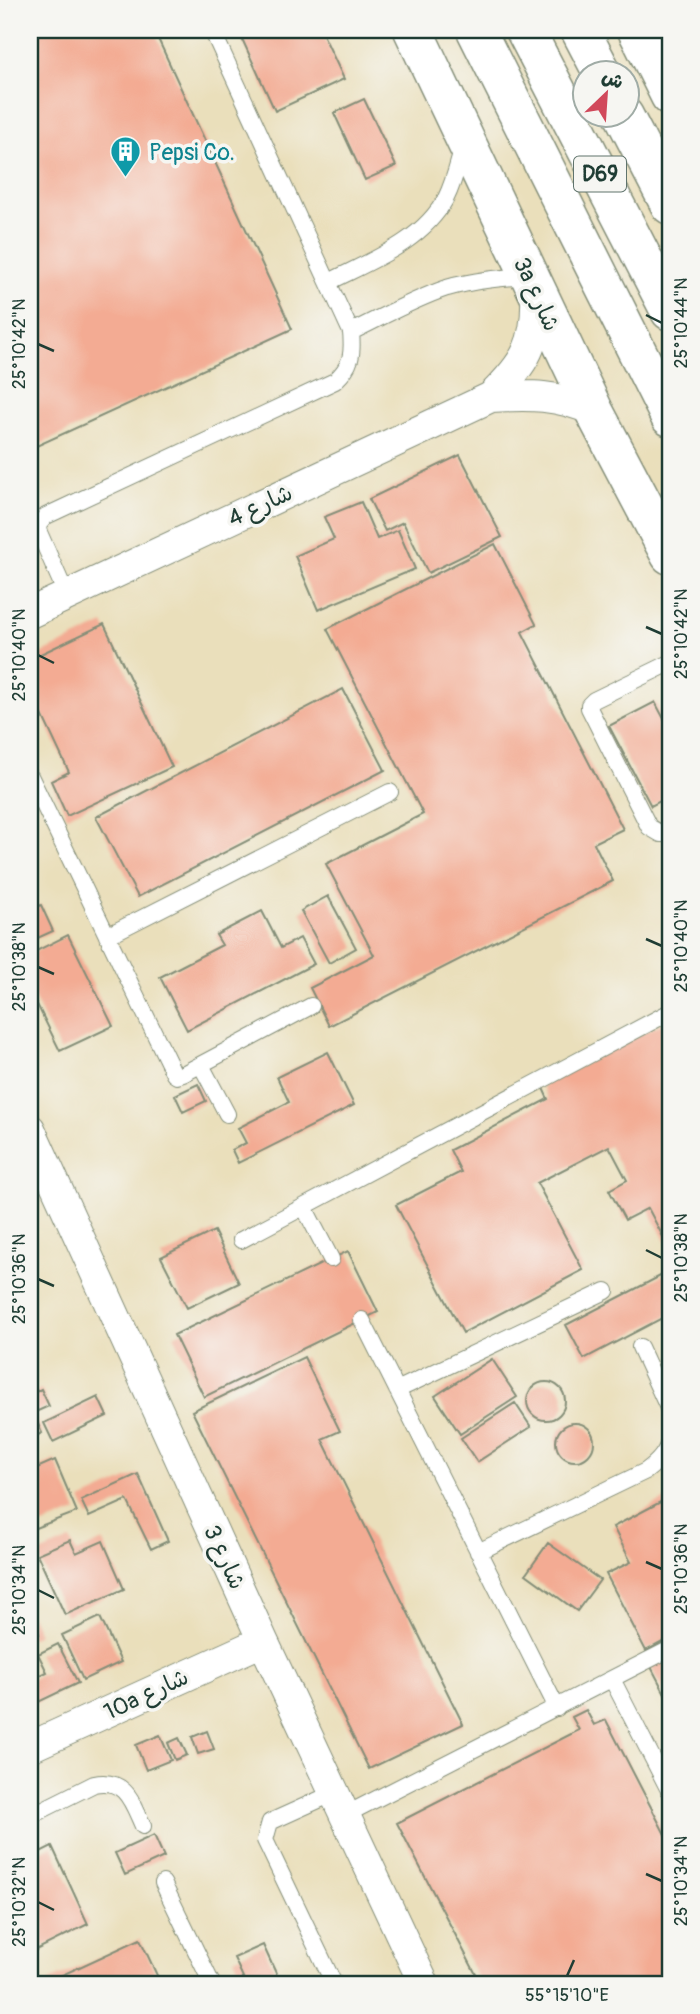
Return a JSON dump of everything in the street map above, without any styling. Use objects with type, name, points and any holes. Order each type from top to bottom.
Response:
[{"type":"main road","name":"3a شارع","points":[[413,30],[594,411],[670,555]]},
{"type":"main road","points":[[476,30],[670,418]]},
{"type":"main road","points":[[580,30],[596,60]]},
{"type":"main road","points":[[637,30],[670,96]]},
{"type":"main road","name":"D69","points":[[527,34],[670,310]]},
{"type":"main road","name":"D69","points":[[631,130],[670,205]]},
{"type":"street","name":"شارع 4","points":[[30,614],[491,397],[513,375],[526,356],[534,336],[532,284]]},
{"type":"street","name":"شارع 4","points":[[491,397],[544,396],[578,404],[594,411]]},
{"type":"street","name":"شارع 3","points":[[30,1129],[263,1641],[424,1984]]},
{"type":"street","name":"10a شارع","points":[[30,1747],[263,1641]]},
{"type":"lane","points":[[67,596],[39,535],[41,520],[335,381],[346,371],[351,359],[351,332],[212,30]]},
{"type":"lane","points":[[329,282],[391,250],[416,235],[428,223],[446,196],[465,141]]},
{"type":"lane","points":[[351,332],[445,289],[481,280],[532,284]]},
{"type":"lane","points":[[670,663],[594,700],[589,705],[649,827],[661,834],[670,834]]},
{"type":"lane","points":[[30,776],[174,1074],[180,1076],[311,1006]]},
{"type":"lane","points":[[107,936],[390,792]]},
{"type":"lane","points":[[242,1240],[670,1012]]},
{"type":"lane","points":[[201,1065],[227,1114]]},
{"type":"lane","points":[[304,1207],[331,1259]]},
{"type":"lane","points":[[397,1390],[606,1291]]},
{"type":"lane","points":[[362,1320],[557,1707]]},
{"type":"lane","points":[[640,1348],[670,1417]]},
{"type":"lane","points":[[478,1552],[646,1471],[660,1460],[670,1438]]},
{"type":"lane","points":[[334,1984],[265,1840],[270,1822],[340,1804],[557,1707],[670,1649]]},
{"type":"lane","points":[[612,1679],[670,1792]]},
{"type":"lane","points":[[30,1816],[94,1784],[105,1782],[122,1789],[131,1800],[142,1826]]},
{"type":"lane","points":[[163,1883],[212,1984]]},
{"type":"building","name":"Pepsi Co.","points":[[30,30],[154,30],[292,329],[30,449]]},
{"type":"building","points":[[238,30],[321,30],[344,79],[275,111]]},
{"type":"building","points":[[364,99],[396,166],[365,180],[334,113]]},
{"type":"building","points":[[460,455],[502,537],[428,573],[403,522],[385,531],[369,499]]},
{"type":"building","points":[[361,502],[377,539],[398,530],[415,569],[318,610],[295,556],[334,539],[324,517]]},
{"type":"building","points":[[495,544],[536,624],[522,632],[623,829],[594,843],[613,881],[329,1026],[310,988],[374,955],[326,864],[423,814],[327,629]]},
{"type":"building","points":[[104,624],[172,767],[67,816],[51,781],[69,772],[30,689],[30,659]]},
{"type":"building","points":[[343,689],[385,770],[138,897],[96,817]]},
{"type":"building","points":[[655,702],[670,730],[670,796],[651,806],[609,726]]},
{"type":"building","points":[[328,896],[356,948],[329,963],[301,911]]},
{"type":"building","points":[[41,905],[53,931],[31,941],[30,910]]},
{"type":"building","points":[[262,911],[281,948],[300,938],[314,964],[187,1030],[160,977],[222,945],[216,935]]},
{"type":"building","points":[[68,935],[113,1026],[60,1051],[30,990],[30,954]]},
{"type":"building","points":[[670,1019],[670,1250],[648,1208],[625,1220],[609,1190],[627,1180],[609,1146],[537,1183],[583,1270],[463,1333],[396,1205],[461,1172],[450,1150],[548,1099],[542,1086]]},
{"type":"building","points":[[328,1052],[354,1105],[238,1163],[232,1150],[246,1143],[238,1128],[289,1102],[277,1077]]},
{"type":"building","points":[[198,1084],[206,1101],[183,1112],[175,1095]]},
{"type":"building","points":[[214,1231],[239,1283],[187,1308],[161,1257]]},
{"type":"building","points":[[348,1251],[378,1312],[204,1397],[174,1335]]},
{"type":"building","points":[[670,1271],[670,1314],[584,1359],[566,1325]]},
{"type":"building","points":[[304,1357],[340,1431],[322,1439],[463,1724],[369,1769],[192,1411]]},
{"type":"building","points":[[492,1359],[517,1397],[460,1434],[435,1396]]},
{"type":"building","points":[[546,1382],[559,1388],[565,1401],[559,1414],[546,1420],[533,1414],[527,1401],[533,1388]]},
{"type":"building","points":[[41,1389],[49,1406],[33,1413],[42,1433],[30,1439],[30,1395]]},
{"type":"building","points":[[98,1397],[107,1416],[53,1442],[44,1423]]},
{"type":"building","points":[[515,1403],[531,1427],[477,1462],[461,1438]]},
{"type":"building","points":[[575,1423],[588,1429],[594,1442],[588,1455],[575,1461],[562,1455],[556,1442],[562,1429]]},
{"type":"building","points":[[55,1460],[77,1512],[30,1530],[30,1471]]},
{"type":"building","points":[[138,1474],[168,1541],[151,1549],[127,1500],[89,1517],[81,1500]]},
{"type":"building","points":[[670,1497],[670,1638],[646,1651],[606,1574],[631,1562],[613,1527]]},
{"type":"building","points":[[70,1540],[76,1553],[103,1541],[124,1589],[65,1615],[37,1554]]},
{"type":"building","points":[[548,1543],[600,1580],[577,1611],[526,1574]]},
{"type":"building","points":[[30,1614],[39,1634],[30,1638]]},
{"type":"building","points":[[100,1617],[121,1662],[83,1680],[62,1635]]},
{"type":"building","points":[[58,1644],[78,1683],[30,1706],[30,1680],[47,1672],[38,1654]]},
{"type":"building","points":[[670,1655],[670,1703],[650,1665]]},
{"type":"building","points":[[586,1710],[594,1725],[606,1720],[670,1844],[670,1984],[481,1984],[397,1823],[579,1730],[572,1717]]},
{"type":"building","points":[[207,1731],[214,1749],[198,1754],[192,1737]]},
{"type":"building","points":[[160,1735],[171,1760],[146,1770],[136,1745]]},
{"type":"building","points":[[179,1738],[187,1755],[175,1760],[168,1743]]},
{"type":"building","points":[[154,1835],[164,1857],[125,1875],[115,1853]]},
{"type":"building","points":[[52,1846],[88,1924],[30,1953],[30,1857]]},
{"type":"building","points":[[140,1939],[161,1984],[47,1982]]},
{"type":"building","points":[[263,1945],[281,1984],[246,1984],[234,1958]]},
{"type":"place","name":"Pepsi Co.","points":[[126,179]]}]
